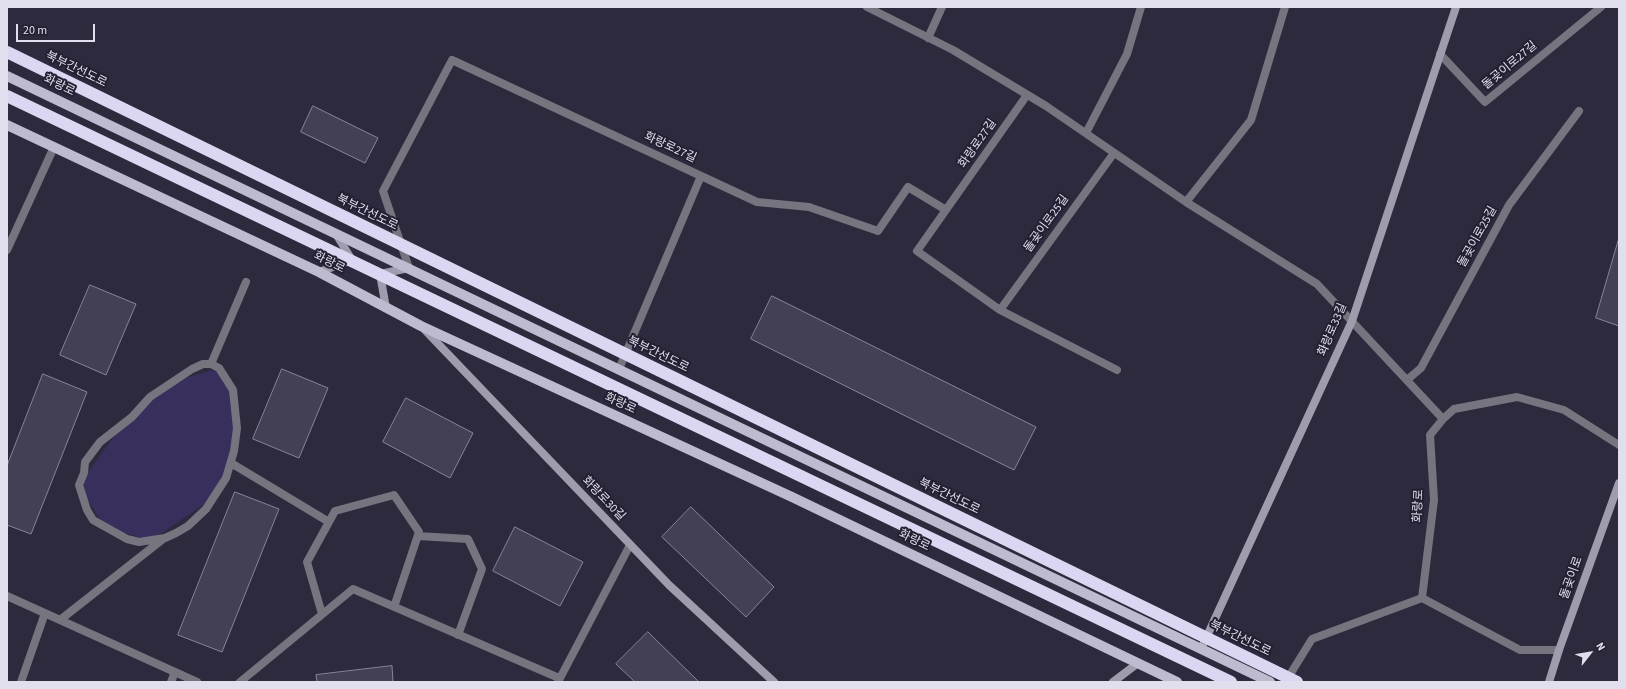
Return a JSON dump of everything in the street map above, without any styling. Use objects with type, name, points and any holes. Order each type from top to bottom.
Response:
[{"type":"highway","name":"북부간선도로","points":[[7,52],[1297,682]]},
{"type":"highway","points":[[7,96],[1231,682]]},
{"type":"main road","name":"화랑로","points":[[7,76],[1270,682]]},
{"type":"main road","name":"화랑로","points":[[7,125],[319,272],[421,326],[792,497],[1177,682]]},
{"type":"street","points":[[868,7],[953,50],[1027,95],[1086,133],[1186,202],[1317,284],[1443,419],[1454,409],[1517,397],[1564,410],[1619,446]]},
{"type":"street","points":[[928,38],[942,7]]},
{"type":"street","points":[[1086,133],[1127,54],[1141,7]]},
{"type":"street","points":[[1186,202],[1251,120],[1285,7]]},
{"type":"street","name":"화랑로33길","points":[[1201,649],[1352,321],[1456,7]]},
{"type":"street","name":"돌곶이로27길","points":[[1440,54],[1485,102],[1601,7]]},
{"type":"street","name":"화랑로27길","points":[[409,268],[383,191],[452,60],[757,202],[810,207],[878,231],[908,187],[946,210],[1027,95]]},
{"type":"street","name":"돌곶이로25길","points":[[1407,380],[1420,368],[1509,205],[1579,111]]},
{"type":"street","points":[[7,250],[54,147]]},
{"type":"street","name":"돌곶이로25길","points":[[1000,310],[1114,153]]},
{"type":"street","points":[[619,369],[701,176]]},
{"type":"street","points":[[946,210],[917,251],[1000,310],[1116,370]]},
{"type":"street","points":[[319,272],[352,260],[336,234]]},
{"type":"street","points":[[386,308],[380,274],[409,268]]},
{"type":"street","points":[[211,364],[246,282]]},
{"type":"street","name":"화랑로30길","points":[[421,326],[669,585],[774,682]]},
{"type":"street","points":[[60,620],[165,538],[188,526],[206,508],[226,478],[231,463],[237,428],[233,390],[219,368],[211,364],[202,364],[192,369],[150,397],[132,416],[100,442],[86,462],[79,485],[86,510],[93,520],[127,539],[138,542],[165,538]]},
{"type":"street","name":"화랑로","points":[[1422,598],[1434,500],[1430,435],[1443,419]]},
{"type":"street","points":[[231,463],[330,522]]},
{"type":"street","name":"돌곶이로","points":[[1549,682],[1619,483]]},
{"type":"street","points":[[322,614],[308,562],[335,511],[394,495],[419,532],[394,607]]},
{"type":"street","points":[[418,536],[468,539],[482,569],[458,634]]},
{"type":"street","points":[[240,682],[353,589],[458,634],[558,680],[630,545]]},
{"type":"street","points":[[7,596],[197,682]]},
{"type":"street","points":[[1286,682],[1312,639],[1422,598],[1520,650],[1559,650]]},
{"type":"street","points":[[21,682],[44,613]]},
{"type":"street","points":[[1113,682],[1138,663]]},
{"type":"street","points":[[171,682],[175,672]]},
{"type":"shaded area","points":[[219,368],[233,390],[234,451],[212,499],[150,541],[104,526],[79,485],[122,425],[172,382]]},
{"type":"building","points":[[313,106],[378,138],[365,163],[301,132]]},
{"type":"building","points":[[1619,238],[1619,326],[1596,318]]},
{"type":"building","points":[[90,285],[136,304],[106,375],[60,355]]},
{"type":"building","points":[[772,296],[1036,427],[1014,470],[751,339]]},
{"type":"building","points":[[282,369],[328,388],[299,458],[253,439]]},
{"type":"building","points":[[43,374],[87,392],[31,534],[7,525],[7,466]]},
{"type":"building","points":[[406,398],[473,433],[450,478],[383,442]]},
{"type":"building","points":[[235,492],[279,509],[222,652],[178,635]]},
{"type":"building","points":[[691,507],[774,587],[746,617],[662,537]]},
{"type":"building","points":[[515,527],[583,562],[560,606],[493,571]]},
{"type":"building","points":[[648,632],[699,682],[635,682],[616,664]]},
{"type":"building","points":[[392,666],[393,682],[317,682],[316,675]]}]
